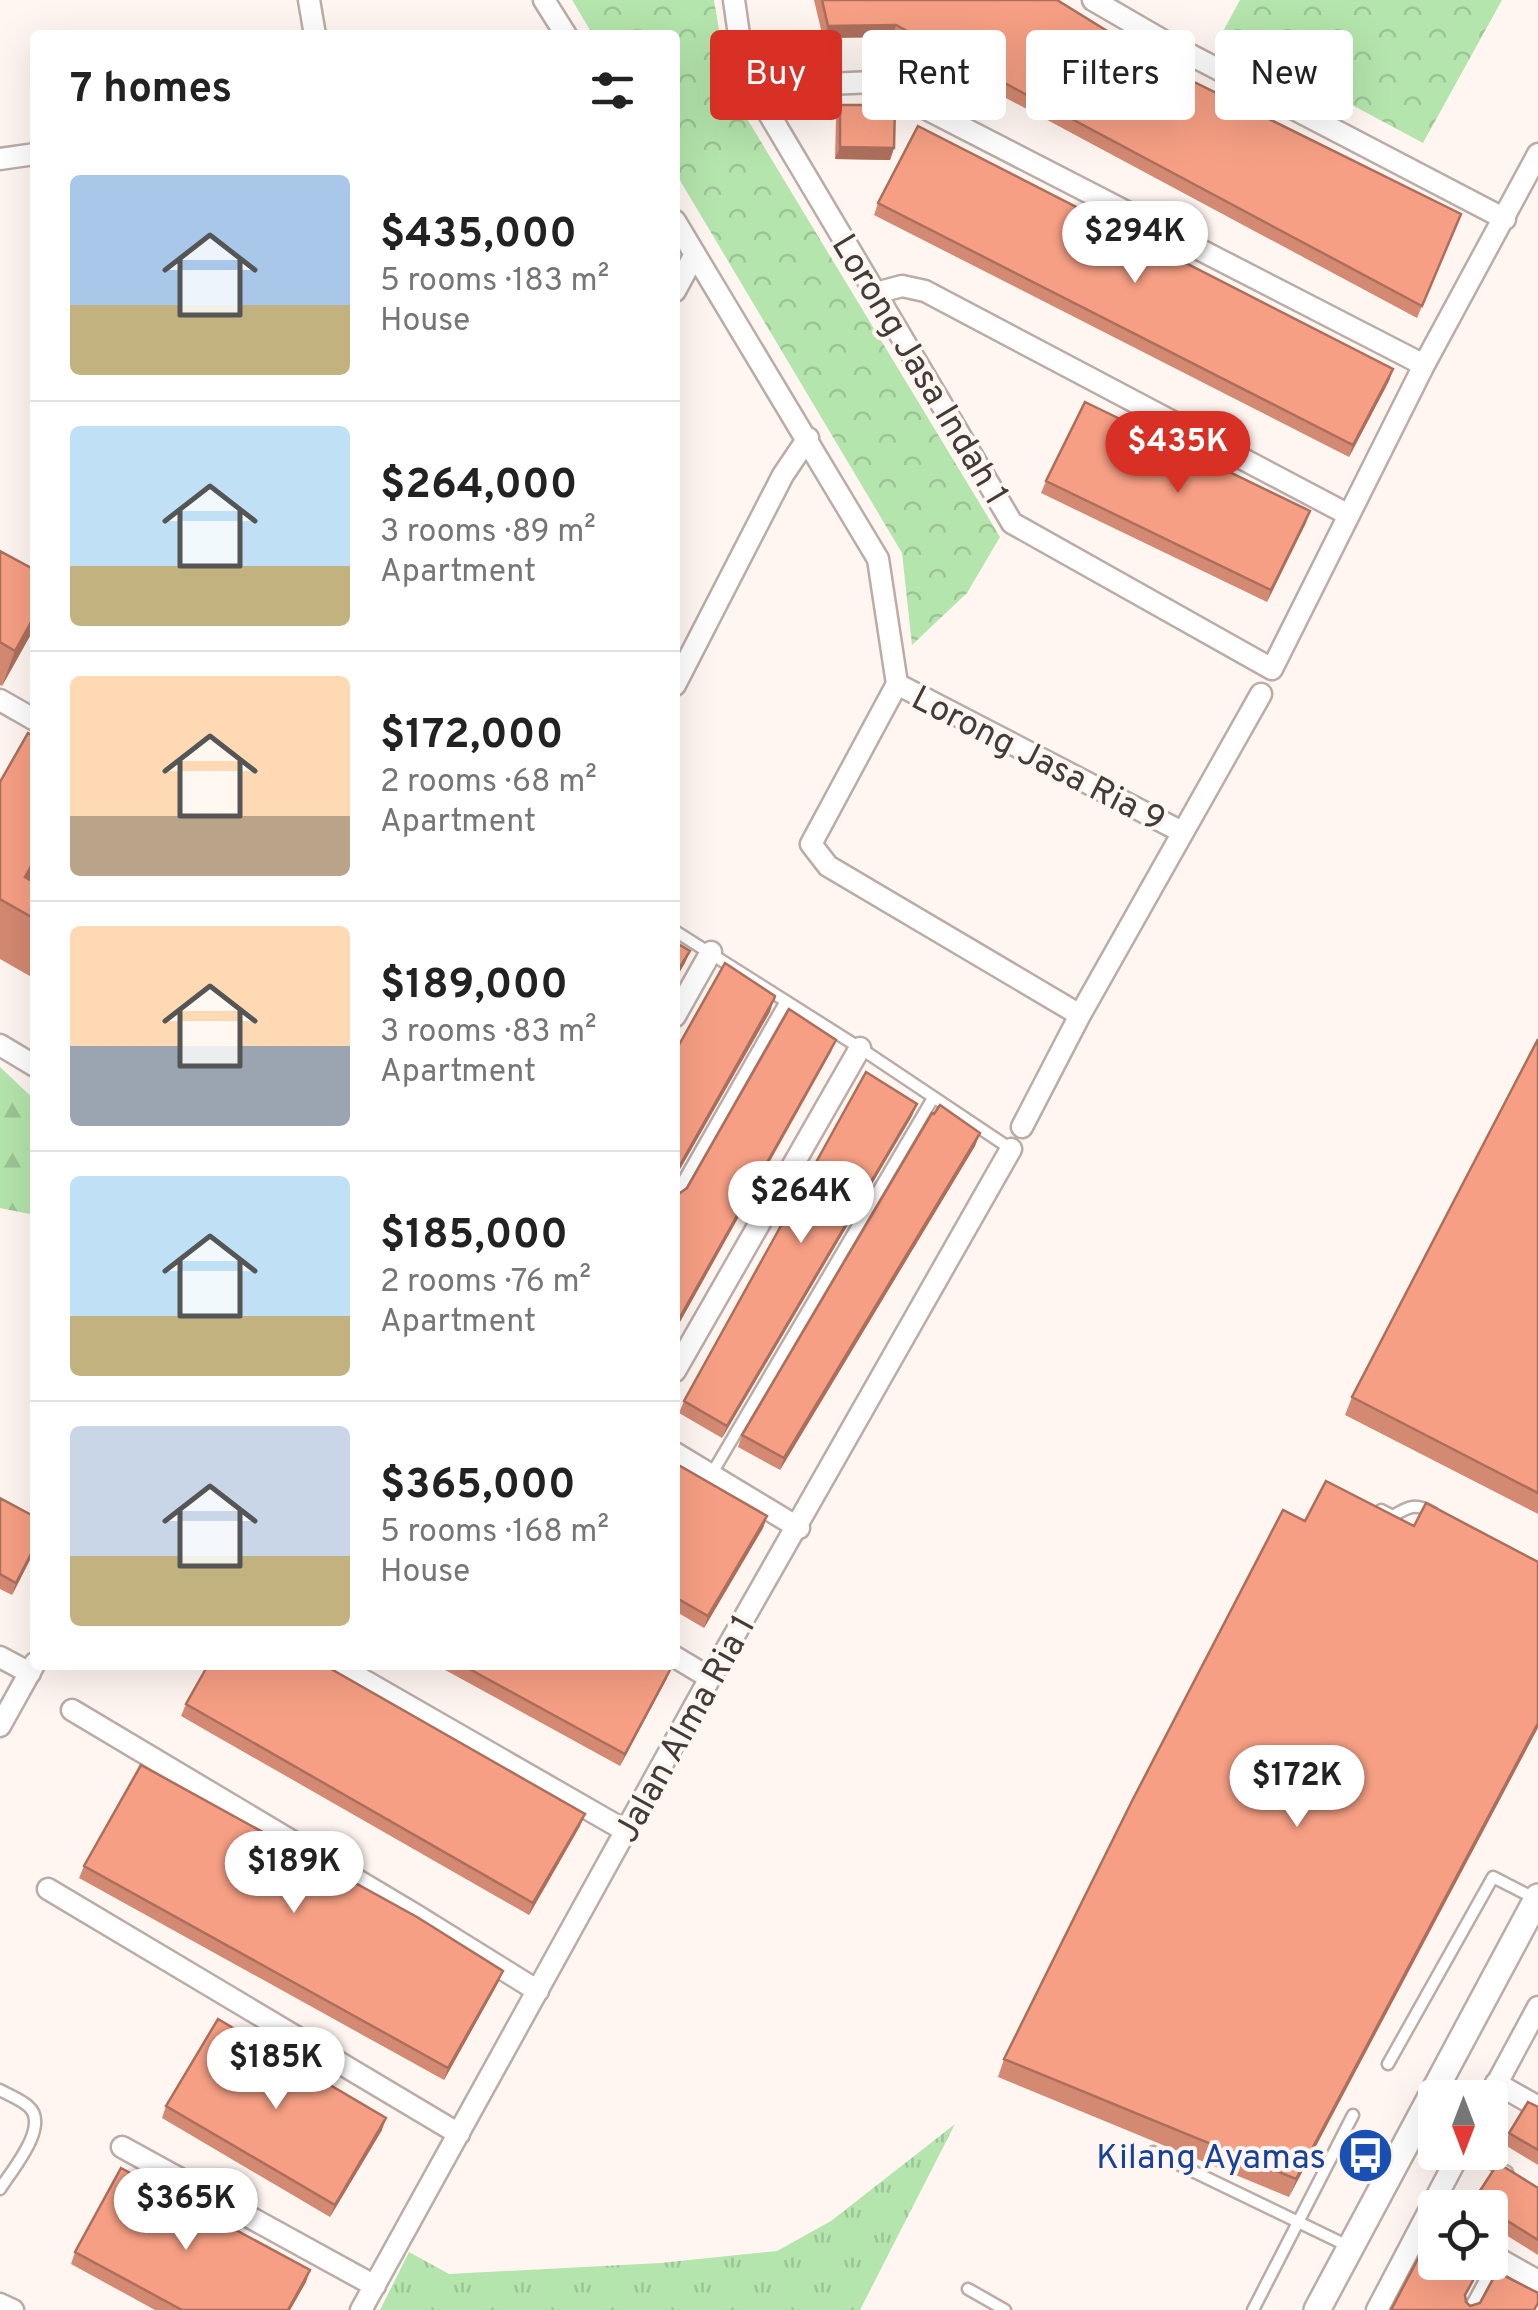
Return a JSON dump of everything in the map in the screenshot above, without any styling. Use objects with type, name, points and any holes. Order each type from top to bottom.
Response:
[{"type":"street","points":[[309,0],[314,30]]},
{"type":"street","points":[[544,0],[563,30]]},
{"type":"street","name":"Lorong Jasa Indah 1","points":[[734,0],[738,30]]},
{"type":"street","points":[[1092,0],[1505,218]]},
{"type":"street","points":[[842,83],[874,82],[1424,366]]},
{"type":"street","name":"Lorong Jasa Indah 1","points":[[773,120],[1012,523],[1272,670],[1350,515]]},
{"type":"street","points":[[876,293],[902,286],[925,291],[1350,515],[1424,366],[1538,154]]},
{"type":"street","points":[[0,159],[30,155]]},
{"type":"street","points":[[680,230],[878,559],[897,684],[811,844],[828,866],[1080,1015]]},
{"type":"street","points":[[680,281],[694,254]]},
{"type":"street","points":[[680,675],[784,475],[808,438]]},
{"type":"street","name":"Lorong Jasa Ria 9","points":[[897,684],[1182,832]]},
{"type":"street","points":[[1022,1127],[1080,1015],[1261,694]]},
{"type":"street","points":[[0,700],[30,717]]},
{"type":"street","points":[[680,1007],[711,952]]},
{"type":"street","points":[[0,1045],[30,1063]]},
{"type":"street","points":[[680,1362],[860,1048]]},
{"type":"street","name":"Jalan Alma Ria 1","points":[[361,2310],[710,1678],[799,1528],[1010,1149]]},
{"type":"street","points":[[680,1456],[799,1528]]},
{"type":"street","points":[[0,1658],[30,1667]]},
{"type":"street","points":[[680,1660],[710,1678]]},
{"type":"street","points":[[0,1726],[31,1670]]},
{"type":"street","points":[[346,1670],[626,1831]]},
{"type":"street","points":[[72,1710],[538,1991]]},
{"type":"street","points":[[48,1890],[459,2134]]},
{"type":"street","points":[[1317,2310],[1537,1898]]},
{"type":"street","points":[[1498,2080],[1538,2009]]},
{"type":"street","points":[[1508,2096],[1538,2107]]},
{"type":"street","points":[[122,2147],[374,2286]]},
{"type":"street","points":[[1376,2310],[1418,2238]]},
{"type":"street","points":[[1508,2264],[1538,2281]]},
{"type":"street","points":[[0,2304],[13,2310]]},
{"type":"lane","points":[[680,934],[1010,1149]]},
{"type":"lane","points":[[680,1187],[786,1001]]},
{"type":"lane","points":[[711,1475],[933,1098]]},
{"type":"lane","points":[[1368,1504],[1393,1516],[1410,1506],[1420,1506],[1437,1515]]},
{"type":"lane","points":[[1388,2064],[1493,1877],[1537,1898]]},
{"type":"lane","points":[[0,2090],[30,2106],[36,2117],[34,2135],[0,2189]]},
{"type":"lane","points":[[1253,2310],[1353,2116]]},
{"type":"lane","points":[[1153,2152],[1350,2247]]},
{"type":"lane","points":[[1504,2170],[1522,2180]]},
{"type":"lane","points":[[1470,2310],[1483,2280]]},
{"type":"lane","points":[[968,2289],[1005,2310]]},
{"type":"green space","points":[[572,0],[714,0],[719,30],[710,30],[710,120],[748,120],[1000,537],[967,593],[912,645],[902,553],[680,180],[680,30],[590,30]]},
{"type":"green space","points":[[1240,0],[1502,0],[1423,143],[1353,106],[1353,30],[1224,30]]},
{"type":"green space","points":[[0,1067],[30,1095],[30,1214],[0,1208]]},
{"type":"green space","points":[[955,2124],[860,2310],[380,2310],[409,2252],[449,2274],[660,2263],[777,2251],[831,2221]]},
{"type":"building","points":[[822,0],[1057,0],[1106,30],[1026,30],[1026,94],[1006,84],[1006,30],[828,26]]},
{"type":"building","points":[[1195,82],[1215,92],[1215,120],[1271,120],[1461,214],[1422,306],[1074,120],[1195,120]]},
{"type":"building","points":[[842,105],[862,105],[862,120],[895,120],[894,148],[840,147]]},
{"type":"building","points":[[918,126],[1393,369],[1353,445],[878,203]]},
{"type":"building","points":[[1085,402],[1310,511],[1271,590],[1046,481]]},
{"type":"building","points":[[0,551],[30,567],[30,624],[15,651],[0,642]]},
{"type":"building","points":[[30,734],[30,868],[25,877],[30,880],[30,916],[0,899],[0,782]]},
{"type":"building","points":[[680,945],[690,951],[680,967]]},
{"type":"building","points":[[725,963],[775,996],[680,1165],[680,1043]]},
{"type":"building","points":[[789,1009],[836,1040],[680,1317],[680,1193],[687,1188]]},
{"type":"building","points":[[1538,1039],[1538,1493],[1352,1397]]},
{"type":"building","points":[[866,1072],[917,1104],[727,1426],[684,1401]]},
{"type":"building","points":[[940,1105],[980,1133],[784,1458],[742,1435]]},
{"type":"building","points":[[680,1466],[767,1516],[708,1616],[680,1600]]},
{"type":"building","points":[[1326,1481],[1414,1526],[1426,1503],[1538,1562],[1538,1723],[1296,2179],[1004,2059],[1283,1510],[1305,1521]]},
{"type":"building","points":[[0,1498],[30,1514],[30,1556],[16,1583],[0,1574]]},
{"type":"building","points":[[205,1670],[333,1670],[585,1814],[533,1903],[186,1704]]},
{"type":"building","points":[[471,1670],[670,1670],[625,1754]]},
{"type":"building","points":[[141,1765],[417,1917],[503,1971],[448,2068],[84,1866]]},
{"type":"building","points":[[218,2019],[386,2118],[335,2205],[166,2106]]},
{"type":"building","points":[[1528,2102],[1538,2107],[1538,2150],[1509,2133]]},
{"type":"building","points":[[121,2168],[310,2270],[288,2310],[182,2310],[75,2252]]},
{"type":"building","points":[[1508,2169],[1538,2188],[1538,2240],[1508,2221],[1508,2190],[1480,2190],[1493,2170]]},
{"type":"building","points":[[1418,2259],[1418,2280],[1473,2280],[1465,2295],[1470,2306],[1480,2303],[1493,2280],[1508,2278],[1538,2293],[1534,2310],[1391,2310]]},
{"type":"place","name":"Kilang Ayamas","points":[[1365,2156]]}]
